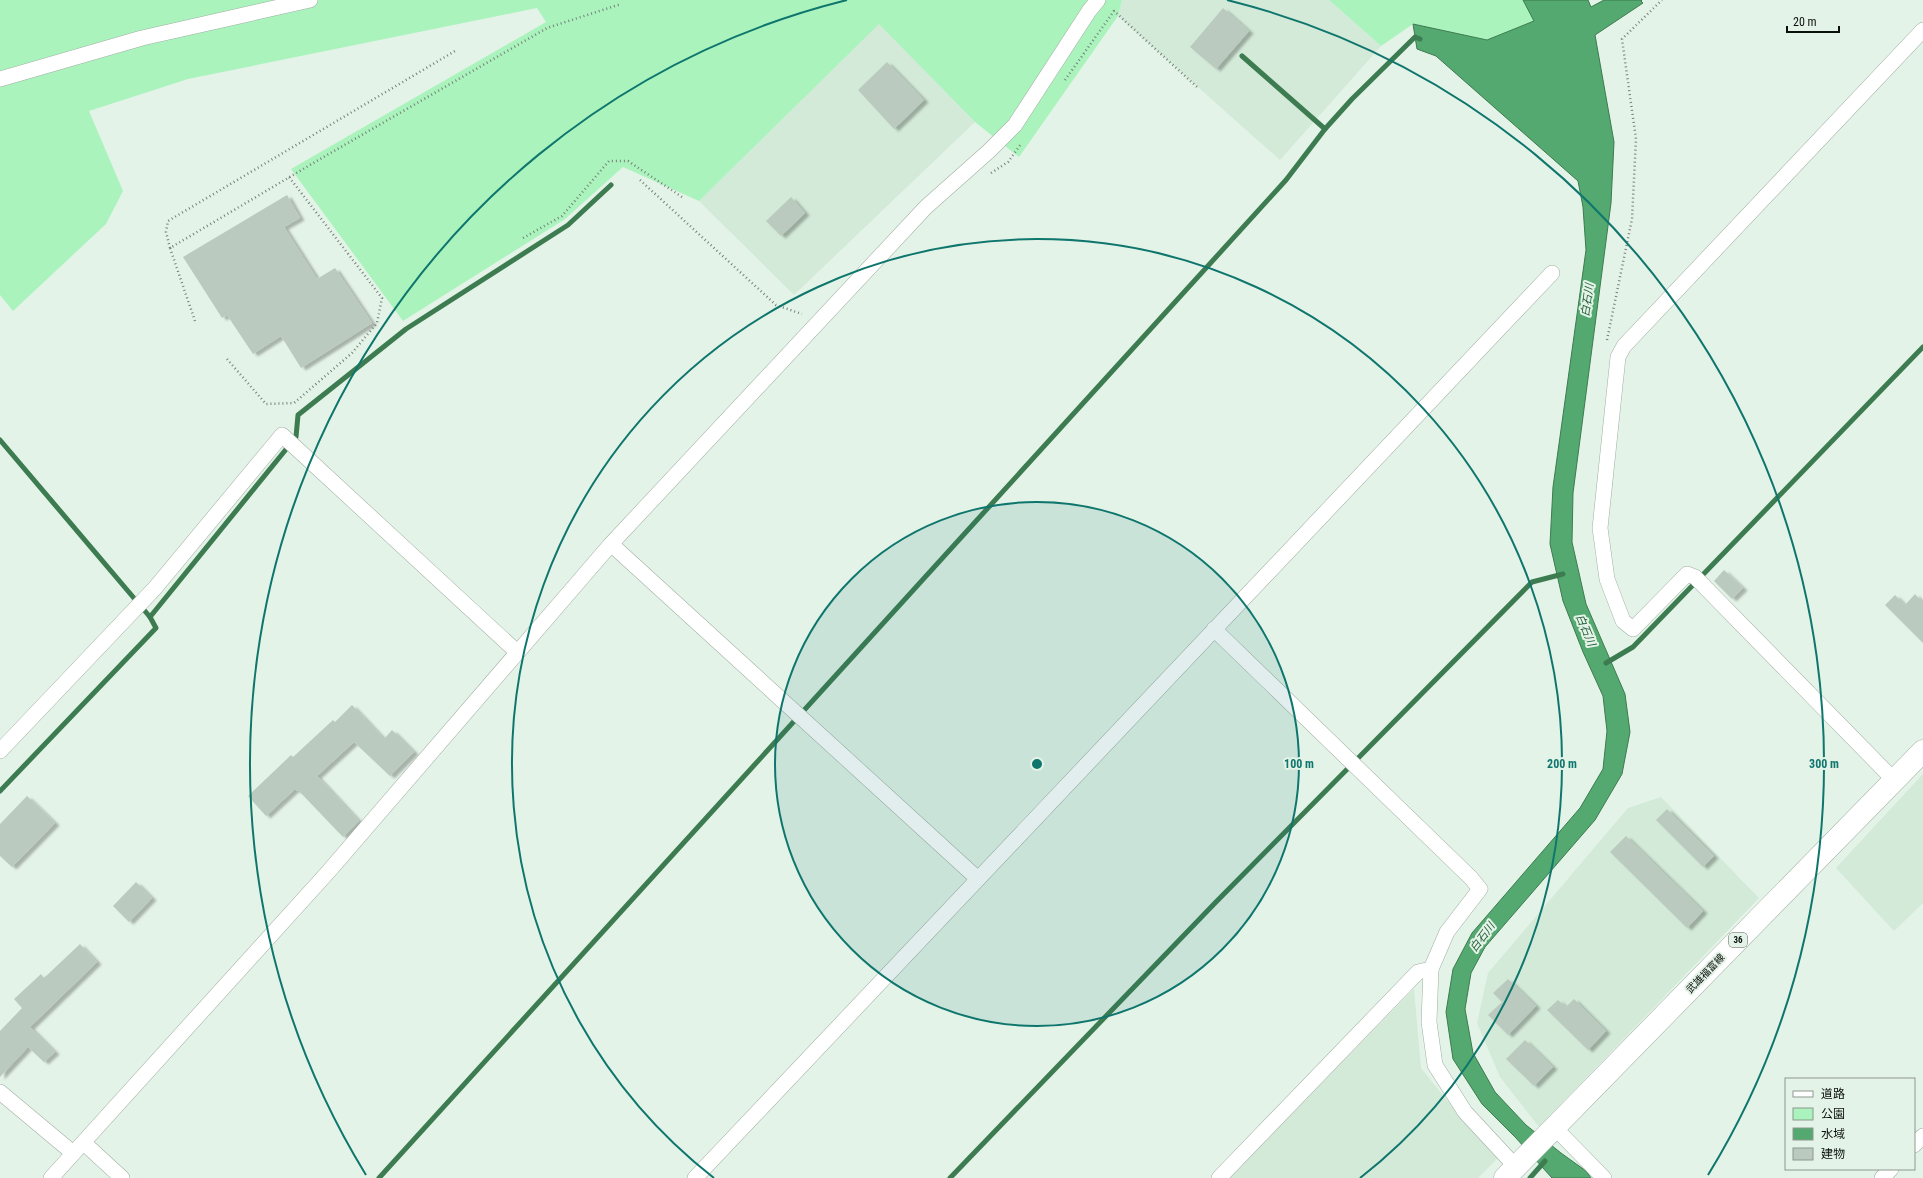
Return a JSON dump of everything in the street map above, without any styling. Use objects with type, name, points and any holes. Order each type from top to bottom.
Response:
[{"type":"main road","name":"武雄福富線","points":[[1517,1173],[1553,1128],[1923,751]]},
{"type":"street","points":[[0,79],[142,38],[310,0]]},
{"type":"street","points":[[51,1178],[329,871],[611,544],[926,207],[967,171],[1015,125],[1089,10],[1098,0]]},
{"type":"street","points":[[1894,780],[1698,579],[1687,574],[1633,629],[1623,621],[1607,580],[1600,528],[1618,357],[1624,346],[1923,30]]},
{"type":"street","points":[[695,1178],[1552,273]]},
{"type":"street","points":[[0,752],[148,595],[282,435],[517,652]]},
{"type":"street","points":[[611,544],[978,879]]},
{"type":"street","points":[[1214,629],[1471,878],[1480,889],[1447,932],[1431,969],[1429,1022],[1435,1065],[1465,1112],[1517,1173]]},
{"type":"street","points":[[1219,1178],[1418,972],[1431,969]]},
{"type":"street","points":[[0,1092],[122,1178]]},
{"type":"street","points":[[1553,1128],[1604,1178]]},
{"type":"street","points":[[1915,1144],[1923,1136]]},
{"type":"street","points":[[1882,1178],[1890,1170]]},
{"type":"path","points":[[1618,357],[1606,347],[1632,219],[1636,139],[1622,38],[1662,0]]},
{"type":"path","points":[[170,248],[289,177],[547,28],[621,4]]},
{"type":"path","points":[[1061,87],[1114,11],[1197,87]]},
{"type":"path","points":[[195,321],[170,248],[166,232],[168,221],[455,51]]},
{"type":"path","points":[[967,171],[988,174],[1008,162],[1021,144]]},
{"type":"path","points":[[523,238],[562,216],[609,161],[628,161],[682,197]]},
{"type":"path","points":[[226,359],[266,404],[294,402],[352,353],[377,324],[382,298],[289,177]]},
{"type":"path","points":[[640,180],[776,305],[802,314]]},
{"type":"shaded area","points":[[1122,0],[1329,0],[1381,46],[1280,160],[1118,16]]},
{"type":"shaded area","points":[[879,23],[975,122],[794,295],[699,201]]},
{"type":"shaded area","points":[[1923,774],[1923,903],[1894,931],[1836,868]]},
{"type":"shaded area","points":[[1661,797],[1759,898],[1539,1127],[1500,1077],[1477,1023],[1488,973],[1628,808]]},
{"type":"shaded area","points":[[1414,989],[1421,1068],[1462,1119],[1499,1157],[1478,1178],[1229,1178]]},
{"type":"green space","points":[[0,0],[1122,0],[1118,16],[1019,157],[975,122],[879,24],[699,201],[623,167],[565,219],[403,321],[291,169],[546,22],[537,8],[188,79],[89,111],[123,191],[106,224],[13,311],[0,295]]},
{"type":"green space","points":[[1329,0],[1523,0],[1535,21],[1487,40],[1413,24],[1381,46]]},
{"type":"water","name":"白石川","points":[[1523,0],[1588,0],[1591,7],[1604,0],[1642,0],[1641,1],[1643,3],[1595,35],[1614,142],[1611,203],[1573,493],[1572,542],[1586,604],[1625,694],[1630,732],[1622,774],[1595,820],[1485,947],[1471,973],[1465,1009],[1473,1053],[1495,1092],[1526,1125],[1586,1171],[1591,1178],[1552,1178],[1516,1138],[1482,1104],[1453,1059],[1446,1012],[1453,969],[1472,933],[1580,808],[1603,769],[1607,731],[1603,696],[1583,652],[1563,601],[1550,544],[1553,487],[1586,250],[1583,207],[1578,181],[1436,56],[1417,49],[1413,24],[1487,40],[1534,21]]},
{"type":"building","points":[[1223,8],[1249,31],[1216,69],[1190,47]]},
{"type":"building","points":[[887,62],[924,100],[894,129],[858,90]]},
{"type":"building","points":[[287,195],[300,218],[284,227],[317,279],[335,268],[372,323],[301,368],[281,336],[253,354],[227,315],[222,318],[183,257]]},
{"type":"building","points":[[791,197],[805,213],[781,236],[766,221]]},
{"type":"building","points":[[1724,570],[1743,588],[1732,599],[1714,581]]},
{"type":"building","points":[[1915,594],[1923,603],[1923,643],[1885,605],[1895,595],[1905,605]]},
{"type":"building","points":[[352,705],[384,739],[392,730],[414,752],[390,776],[354,742],[317,776],[359,821],[343,837],[298,790],[297,791],[295,789],[266,816],[248,796],[291,755],[293,757],[333,720],[335,722]]},
{"type":"building","points":[[27,796],[55,823],[12,867],[0,856],[0,824]]},
{"type":"building","points":[[1667,809],[1714,856],[1703,867],[1656,820]]},
{"type":"building","points":[[1626,836],[1703,911],[1687,928],[1610,852]]},
{"type":"building","points":[[136,882],[152,898],[129,922],[113,906]]},
{"type":"building","points":[[80,944],[97,962],[30,1027],[55,1052],[44,1062],[28,1047],[0,1077],[0,1031],[22,1008],[14,999],[41,974],[44,978]]},
{"type":"building","points":[[1508,979],[1536,1006],[1508,1035],[1488,1015],[1502,1002],[1493,993]]},
{"type":"building","points":[[1574,999],[1606,1031],[1588,1050],[1547,1010],[1558,1000],[1566,1007]]},
{"type":"building","points":[[1525,1040],[1553,1067],[1534,1086],[1506,1059]]},
{"type":"waterway","points":[[379,1178],[1286,180],[1325,129],[1352,99],[1415,37],[1420,39]]},
{"type":"waterway","points":[[1242,56],[1325,129]]},
{"type":"waterway","points":[[150,617],[296,437],[298,415],[406,329],[568,225],[611,185]]},
{"type":"waterway","points":[[1606,663],[1633,647],[1923,347]]},
{"type":"waterway","points":[[0,440],[150,617],[156,628],[0,791]]},
{"type":"waterway","points":[[950,1178],[1215,903],[1532,582],[1563,574]]},
{"type":"waterway","points":[[1530,1178],[1545,1161]]}]
